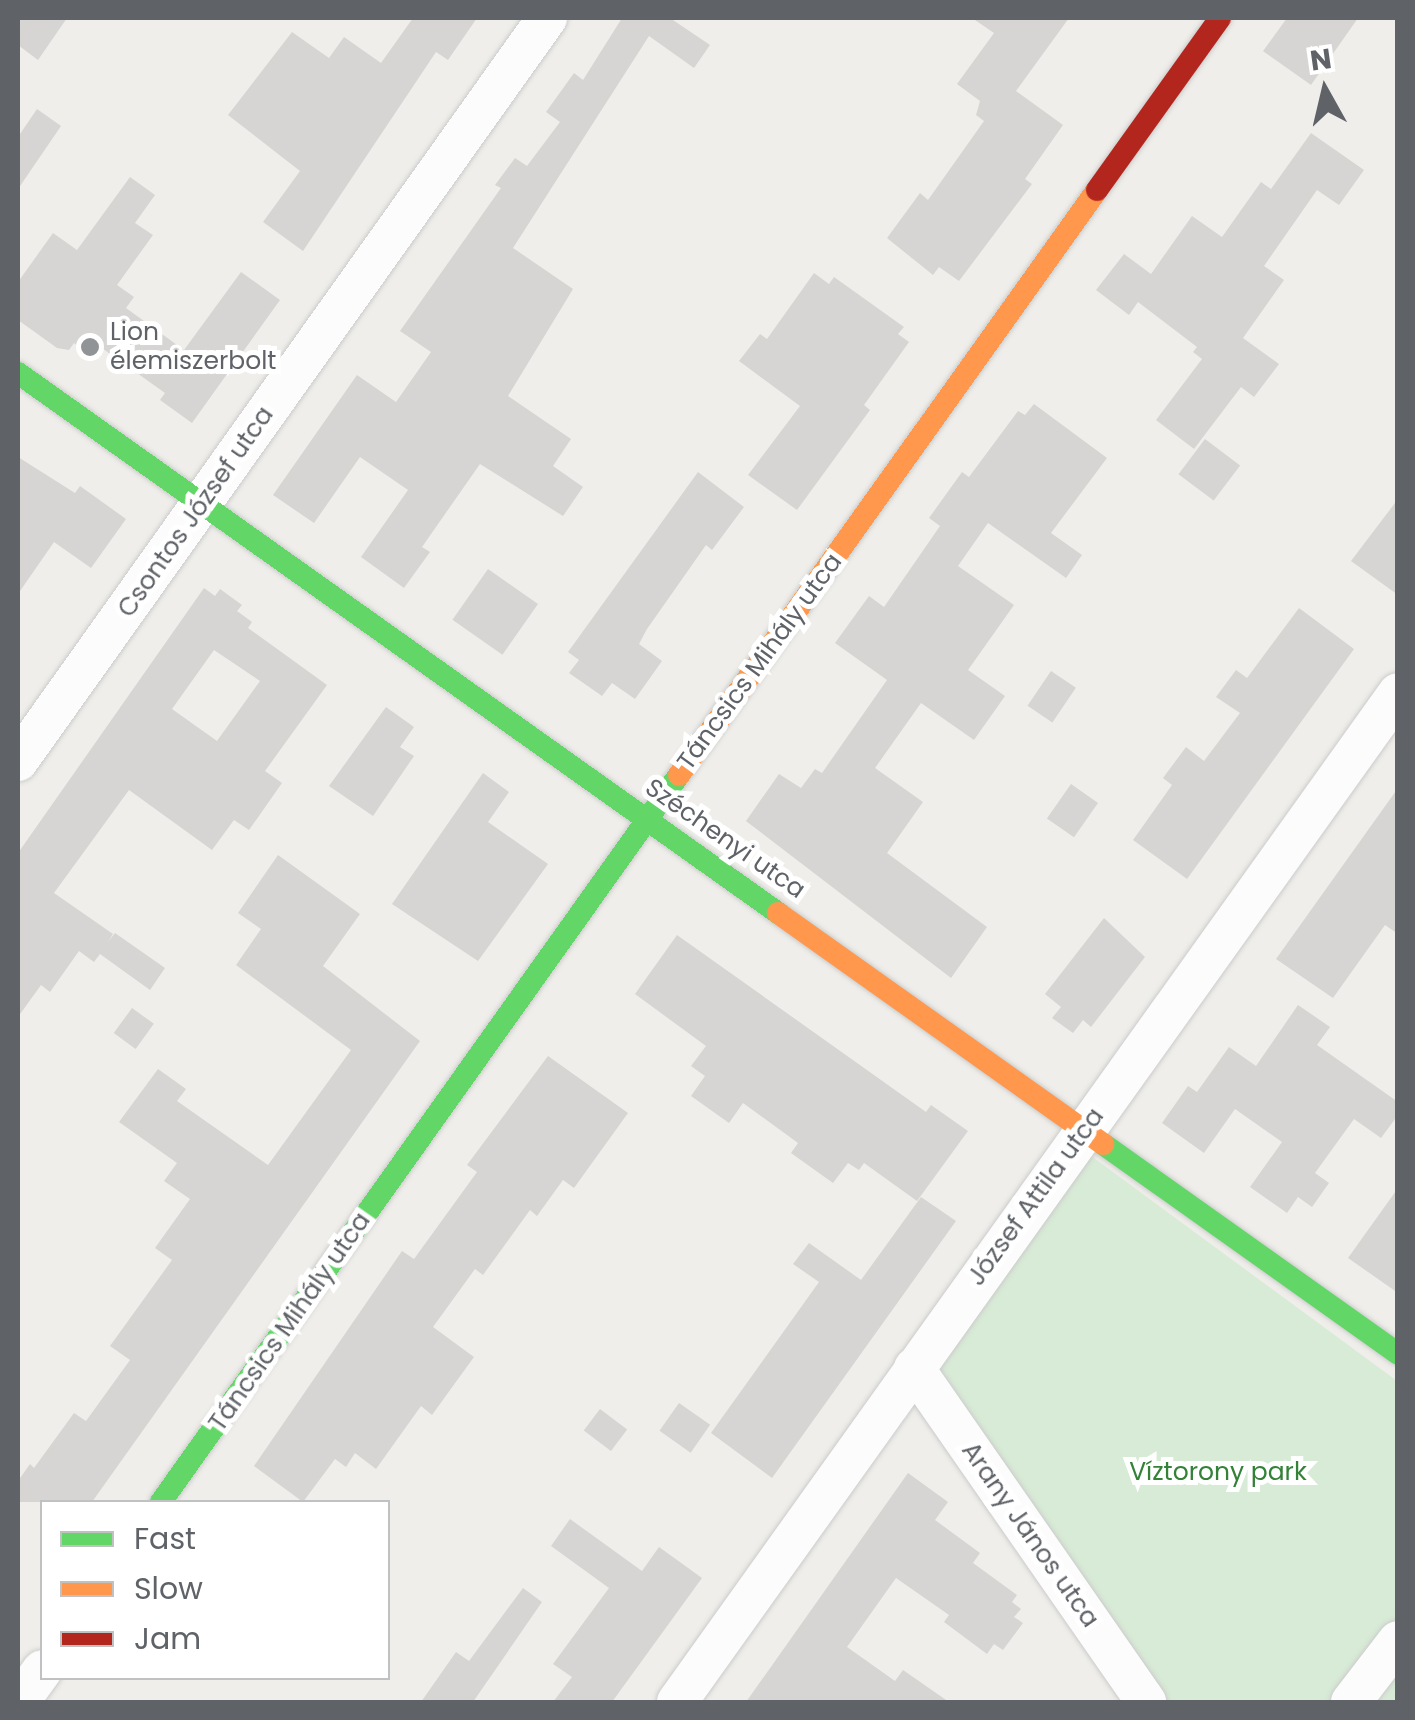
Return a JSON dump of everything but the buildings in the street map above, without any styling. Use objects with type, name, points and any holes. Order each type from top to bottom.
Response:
[{"type":"street","name":"Csontos József utca","points":[[18,761],[547,18]]},
{"type":"street","name":"Táncsics Mihály utca","points":[[163,1500],[1220,18]]},
{"type":"street","name":"Széchenyi utca","points":[[18,373],[1398,1354]]},
{"type":"street","name":"József Attila utca","points":[[677,1702],[1398,692]]},
{"type":"street","name":"Arany János utca","points":[[914,1368],[1146,1702]]},
{"type":"street","points":[[1351,1702],[1398,1641]]},
{"type":"street","points":[[19,1702],[40,1673]]},
{"type":"green space","name":"Víztorony park","points":[[1083,1150],[1397,1381],[1397,1702],[1160,1702],[931,1369]]},
{"type":"traffic: fast","points":[[18,373],[778,913]]},
{"type":"traffic: fast","points":[[162,1500],[679,775]]},
{"type":"traffic: fast","points":[[1103,1144],[1398,1354]]},
{"type":"traffic: slow","points":[[679,775],[1097,190]]},
{"type":"traffic: slow","points":[[778,913],[1103,1144]]},
{"type":"traffic: jam","points":[[1097,190],[1220,18]]},
{"type":"place","name":"Lion élemiszerbolt","points":[[90,347]]}]
